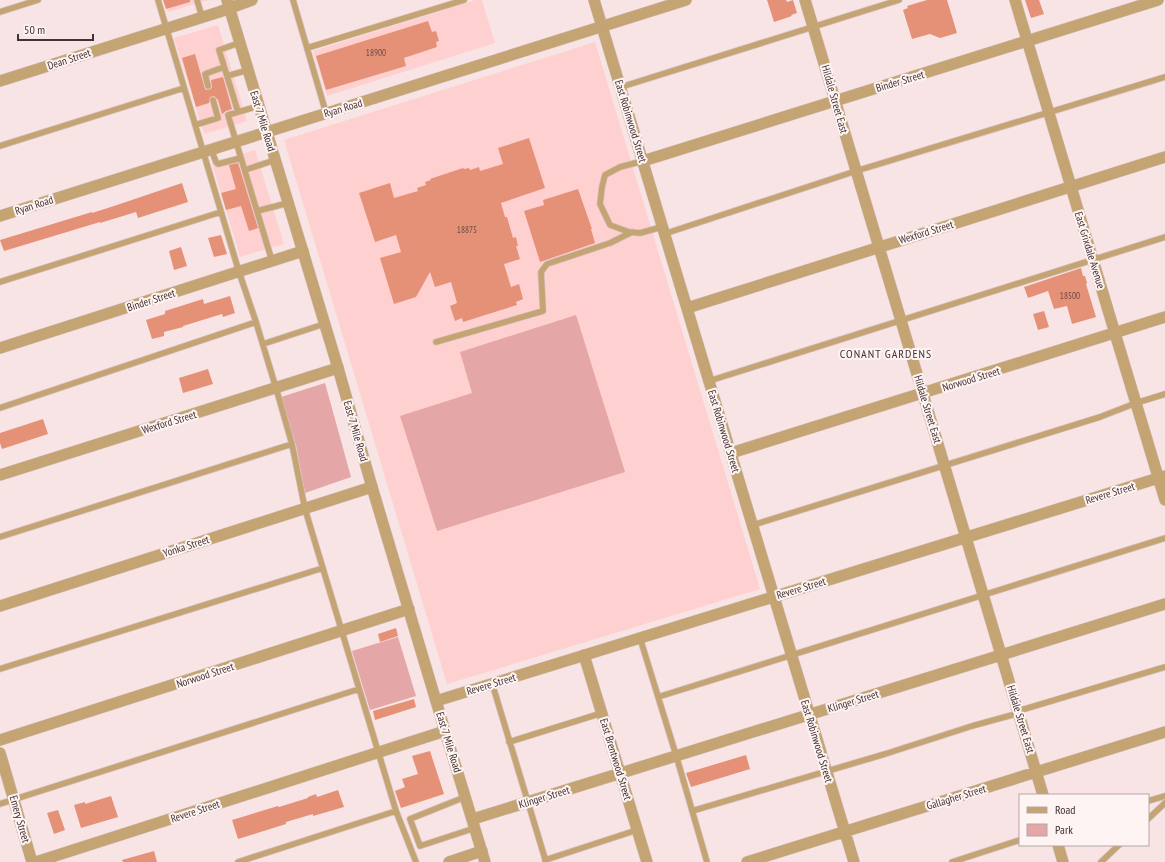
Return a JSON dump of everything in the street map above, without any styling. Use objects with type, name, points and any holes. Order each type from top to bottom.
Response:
[{"type":"street","name":"Dean Street","points":[[0,81],[202,17],[228,4],[252,0]]},
{"type":"street","name":"East Robinwood Street","points":[[594,0],[854,862]]},
{"type":"street","name":"Ryan Road","points":[[0,216],[686,0]]},
{"type":"street","name":"Hildale Street East","points":[[805,0],[1043,794]]},
{"type":"street","name":"East Grixdale Avenue","points":[[1015,0],[1136,403],[1162,477],[1165,500]]},
{"type":"street","name":"Binder Street","points":[[643,161],[1158,0]]},
{"type":"street","name":"East 7 Mile Road","points":[[228,4],[484,857]]},
{"type":"street","name":"Wexford Street","points":[[687,308],[1165,157]]},
{"type":"street","name":"Binder Street","points":[[0,348],[303,252]]},
{"type":"street","name":"Norwood Street","points":[[731,453],[1165,317]]},
{"type":"street","name":"Wexford Street","points":[[0,475],[338,368]]},
{"type":"street","name":"Revere Street","points":[[436,701],[1162,477]]},
{"type":"street","name":"Yonka Street","points":[[0,606],[372,487]]},
{"type":"street","name":"Klinger Street","points":[[474,823],[527,802],[1165,604]]},
{"type":"street","name":"Norwood Street","points":[[0,740],[409,609]]},
{"type":"street","name":"East Brentwood Street","points":[[584,655],[647,862]]},
{"type":"street","name":"Revere Street","points":[[36,862],[445,730]]},
{"type":"street","name":"Gallagher Street","points":[[747,862],[1165,732]]},
{"type":"street","name":"Emery Street","points":[[0,753],[32,862]]},
{"type":"street","points":[[1058,846],[1064,862]]},
{"type":"street","points":[[449,862],[484,857]]},
{"type":"lane","points":[[0,12],[38,0]]},
{"type":"lane","points":[[158,0],[195,125],[207,151],[221,212],[276,388],[292,444],[305,509],[396,811],[416,862]]},
{"type":"lane","points":[[197,0],[202,17]]},
{"type":"lane","points":[[293,0],[326,113]]},
{"type":"lane","points":[[307,48],[464,0]]},
{"type":"lane","points":[[621,87],[900,0]]},
{"type":"lane","points":[[238,112],[228,87],[227,76],[219,50],[239,43]]},
{"type":"lane","points":[[208,86],[205,74],[224,67]]},
{"type":"lane","points":[[227,76],[248,70]]},
{"type":"lane","points":[[643,161],[620,167],[605,175],[602,188],[600,204],[610,224],[628,232],[640,233],[663,230],[1165,77]]},
{"type":"lane","points":[[0,146],[184,88]]},
{"type":"lane","points":[[213,100],[217,105],[218,118]]},
{"type":"lane","points":[[195,125],[258,106]]},
{"type":"lane","points":[[228,115],[272,261]]},
{"type":"lane","points":[[207,151],[218,164],[241,158]]},
{"type":"lane","points":[[245,170],[275,160]]},
{"type":"lane","points":[[257,211],[288,203]]},
{"type":"lane","points":[[0,282],[221,212]]},
{"type":"lane","points":[[436,342],[543,311],[541,272],[547,264],[610,243],[632,232]]},
{"type":"lane","points":[[709,381],[1165,237]]},
{"type":"lane","points":[[0,408],[256,322]]},
{"type":"lane","points":[[263,344],[324,324]]},
{"type":"lane","points":[[753,526],[1165,394]]},
{"type":"lane","points":[[0,538],[292,444]]},
{"type":"lane","points":[[658,696],[1165,538]]},
{"type":"lane","points":[[0,669],[323,568]]},
{"type":"lane","points":[[640,638],[707,862]]},
{"type":"lane","points":[[692,811],[1165,667]]},
{"type":"lane","points":[[492,683],[545,861],[638,830]]},
{"type":"lane","points":[[0,804],[360,689]]},
{"type":"lane","points":[[509,742],[602,713]]},
{"type":"lane","points":[[1149,801],[1165,796]]},
{"type":"lane","points":[[466,797],[410,819],[420,846],[474,823]]},
{"type":"lane","points":[[1149,818],[1165,803]]},
{"type":"lane","points":[[238,862],[396,811]]},
{"type":"lane","points":[[952,862],[1019,840]]},
{"type":"lane","points":[[1101,862],[1119,846]]},
{"type":"shaded area","points":[[164,0],[209,0],[168,12]]},
{"type":"shaded area","points":[[475,0],[482,0],[495,43],[327,96],[313,51]]},
{"type":"shaded area","points":[[218,25],[247,121],[204,134],[174,38]]},
{"type":"shaded area","points":[[595,42],[760,589],[447,684],[284,140]]},
{"type":"shaded area","points":[[255,150],[284,244],[240,257],[212,163]]},
{"type":"green space","points":[[576,315],[625,472],[437,531],[400,416],[472,393],[460,352]]},
{"type":"green space","points":[[325,383],[351,477],[305,493],[296,445],[281,397]]},
{"type":"green space","points":[[398,637],[416,696],[370,710],[352,651]]},
{"type":"building","points":[[163,0],[190,0],[190,2],[166,9]]},
{"type":"building","points":[[767,0],[786,0],[787,2],[793,0],[797,13],[774,22]]},
{"type":"building","points":[[927,0],[947,0],[957,33],[940,38],[930,34],[912,39],[903,10],[908,8],[907,6]]},
{"type":"building","points":[[1025,0],[1039,0],[1044,14],[1031,18]]},
{"type":"building","points":[[428,21],[432,32],[436,31],[439,41],[436,42],[437,47],[404,58],[406,66],[326,90],[316,56]]},
{"type":"building","points":[[195,54],[205,89],[211,89],[211,80],[223,77],[232,109],[222,114],[218,100],[214,96],[210,97],[209,103],[196,107],[182,58]]},
{"type":"building","points":[[529,138],[545,188],[501,203],[513,238],[516,237],[518,246],[516,246],[520,259],[504,264],[511,287],[519,284],[523,299],[516,302],[517,305],[463,322],[462,318],[455,321],[450,306],[457,303],[451,282],[435,287],[430,272],[416,297],[394,304],[380,258],[401,252],[396,235],[375,242],[359,193],[390,183],[394,198],[418,191],[417,188],[426,185],[425,182],[431,180],[430,179],[463,168],[469,168],[470,170],[479,167],[480,171],[503,164],[498,148]]},
{"type":"building","points":[[238,163],[258,228],[249,231],[241,206],[226,210],[221,193],[236,189],[229,165]]},
{"type":"building","points":[[182,183],[188,202],[138,218],[136,212],[4,251],[0,240],[92,213]]},
{"type":"building","points":[[578,189],[592,229],[595,243],[540,262],[524,211],[544,205],[543,200]]},
{"type":"building","points":[[221,235],[227,254],[214,257],[208,238]]},
{"type":"building","points":[[181,247],[187,266],[174,270],[169,251]]},
{"type":"building","points":[[1081,268],[1083,276],[1085,276],[1096,317],[1072,324],[1067,306],[1054,309],[1048,291],[1028,298],[1024,287]]},
{"type":"building","points":[[230,296],[235,313],[223,317],[222,314],[183,326],[164,332],[164,336],[152,339],[146,320],[165,314],[165,311],[203,299],[204,304]]},
{"type":"building","points":[[1044,311],[1049,327],[1038,330],[1033,314]]},
{"type":"building","points":[[208,369],[213,384],[183,393],[179,378]]},
{"type":"building","points":[[43,419],[48,434],[2,449],[0,443],[0,433]]},
{"type":"building","points":[[396,628],[398,636],[380,642],[378,634]]},
{"type":"building","points":[[414,699],[416,707],[375,720],[373,711]]},
{"type":"building","points":[[430,751],[444,794],[401,808],[395,791],[405,787],[402,779],[418,774],[412,756]]},
{"type":"building","points":[[746,755],[750,769],[691,787],[686,773]]},
{"type":"building","points":[[338,790],[344,807],[286,822],[286,824],[238,839],[232,820],[278,806],[279,807],[316,794],[317,797]]},
{"type":"building","points":[[111,796],[118,817],[81,828],[74,805],[85,802],[85,804]]},
{"type":"building","points":[[58,810],[65,830],[54,834],[47,813]]},
{"type":"building","points":[[154,851],[157,862],[123,862],[122,860]]},
{"type":"district","name":"CONANT GARDENS","points":[[886,353]]}]
